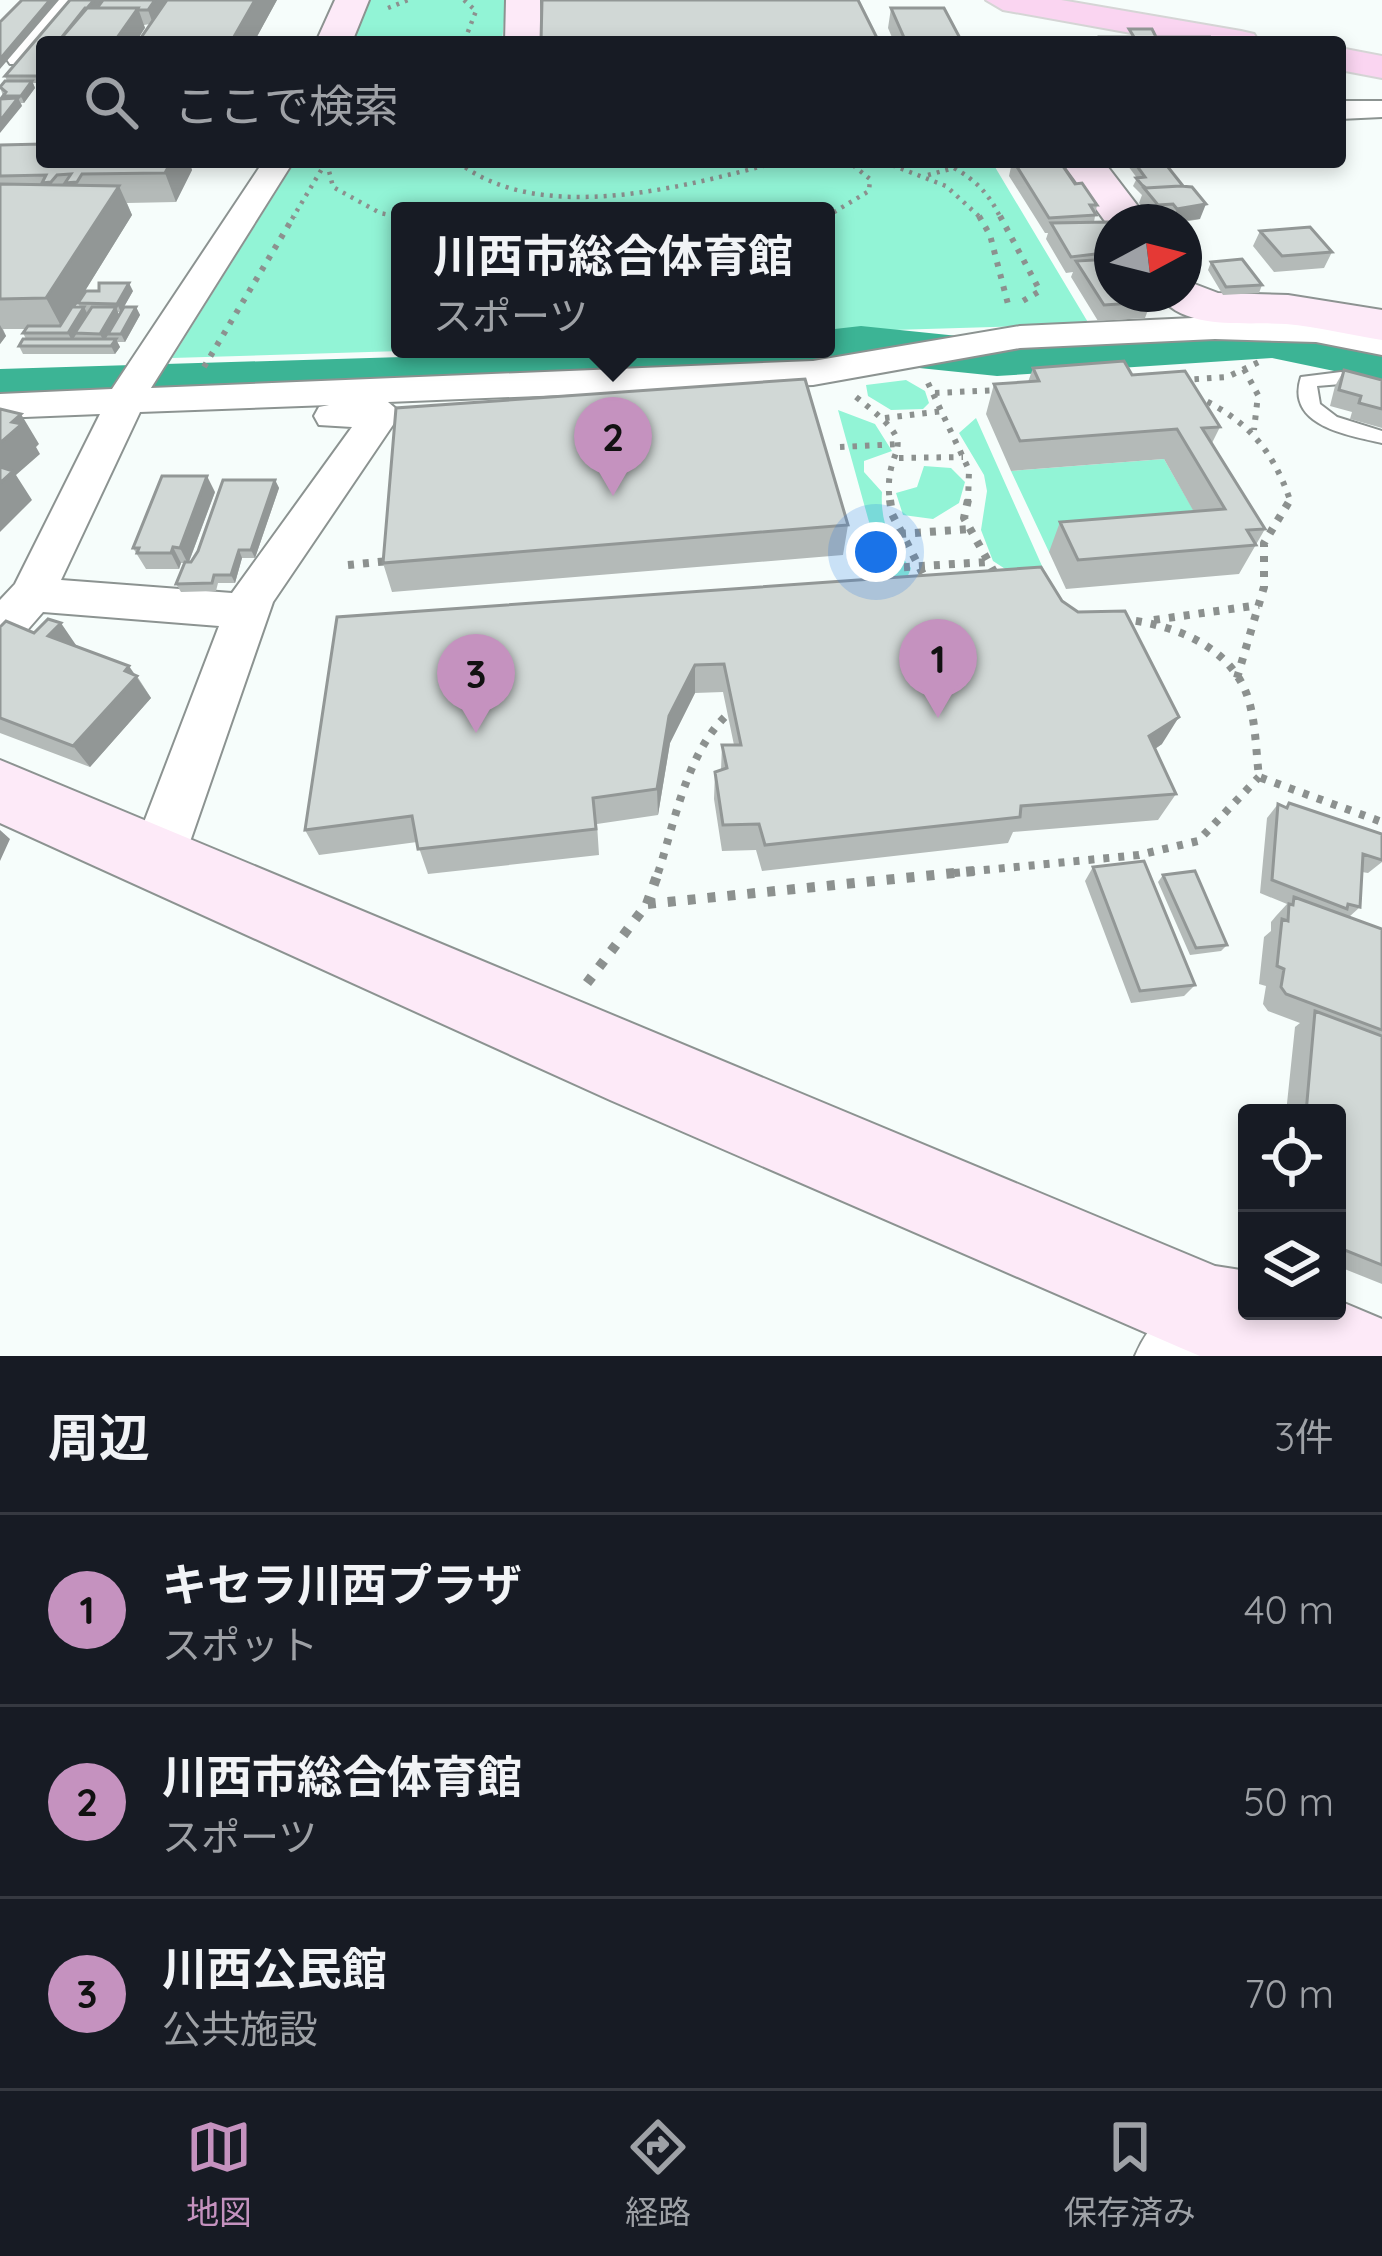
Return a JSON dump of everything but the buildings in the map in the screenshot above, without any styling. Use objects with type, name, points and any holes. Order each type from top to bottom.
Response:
[{"type":"main road","points":[[1003,0],[1207,36]]},
{"type":"main road","points":[[1346,60],[1382,67]]},
{"type":"street","points":[[37,36],[67,0]]},
{"type":"street","points":[[337,36],[352,0]]},
{"type":"street","points":[[523,0],[523,36]]},
{"type":"street","points":[[19,58],[36,37]]},
{"type":"street","points":[[1346,110],[1382,109]]},
{"type":"street","points":[[0,631],[32,594],[130,393],[274,168]]},
{"type":"street","points":[[1088,168],[1115,204]]},
{"type":"street","points":[[1202,303],[1288,310],[1382,325]]},
{"type":"street","points":[[0,406],[130,393],[622,382],[844,368],[925,355],[1014,321],[1282,329],[1382,344]]},
{"type":"street","points":[[0,374],[130,393],[382,413],[252,598],[157,860]]},
{"type":"street","points":[[32,594],[248,611]]},
{"type":"street","points":[[0,790],[1262,1341]]},
{"type":"lane","points":[[1382,389],[1328,377],[1308,381],[1305,394],[1309,408],[1325,421],[1382,436]]},
{"type":"path","points":[[464,0],[476,11],[466,36]]},
{"type":"path","points":[[202,372],[323,168]]},
{"type":"path","points":[[328,168],[333,187],[391,215]]},
{"type":"path","points":[[465,168],[480,181],[606,194],[648,193],[746,168]]},
{"type":"path","points":[[835,212],[869,191],[870,178],[857,168]]},
{"type":"path","points":[[905,168],[962,197],[990,236],[996,275],[1014,321]]},
{"type":"path","points":[[926,176],[939,168]]},
{"type":"path","points":[[953,168],[987,189],[1002,210],[1009,235],[1040,291],[1014,321]]},
{"type":"path","points":[[990,236],[1009,235]]},
{"type":"path","points":[[925,355],[972,485],[964,518],[1001,582]]},
{"type":"path","points":[[1237,679],[1259,605],[1264,543],[1291,504],[1280,464],[1254,430],[1226,410],[1161,381],[1227,377],[1268,358]]},
{"type":"path","points":[[844,368],[855,397],[893,427],[900,443],[889,494],[900,534],[930,586]]},
{"type":"path","points":[[1244,370],[1258,395],[1254,430]]},
{"type":"path","points":[[935,393],[1009,389]]},
{"type":"path","points":[[883,418],[943,411]]},
{"type":"path","points":[[840,448],[900,443]]},
{"type":"path","points":[[899,458],[963,457]]},
{"type":"path","points":[[900,534],[970,529]]},
{"type":"path","points":[[347,565],[395,561]]},
{"type":"path","points":[[874,569],[987,562]]},
{"type":"path","points":[[973,577],[994,572]]},
{"type":"path","points":[[1107,618],[1145,620],[1259,605]]},
{"type":"path","points":[[1145,620],[1192,635],[1224,658],[1247,693],[1259,777]]},
{"type":"path","points":[[583,988],[647,904],[713,724],[752,697]]},
{"type":"path","points":[[1259,777],[1382,822]]},
{"type":"path","points":[[647,904],[1139,855],[1198,842],[1259,777]]},
{"type":"green space","points":[[365,0],[506,0],[503,36],[350,36]]},
{"type":"green space","points":[[291,168],[996,168],[1089,324],[835,332],[835,202],[391,202],[391,351],[172,358]]},
{"type":"green space","points":[[906,380],[925,391],[929,403],[923,409],[891,410],[868,396],[866,385]]},
{"type":"green space","points":[[838,410],[875,424],[892,451],[864,461],[864,472],[882,492],[888,533],[911,568],[905,583],[887,587]]},
{"type":"green space","points":[[976,418],[1059,604],[993,561],[981,530],[987,491],[984,475],[959,433]]},
{"type":"green space","points":[[1164,459],[1210,539],[1049,552],[1011,471]]},
{"type":"green space","points":[[924,466],[951,468],[965,482],[959,503],[933,519],[903,515],[896,493],[917,487]]},
{"type":"waterway","points":[[835,347],[861,344],[997,358],[1272,340],[1382,363]]},
{"type":"waterway","points":[[0,388],[664,368],[751,358]]},
{"type":"place","name":"川西市総合体育館","points":[[613,496]]},
{"type":"place","name":"キセラ川西プラザ","points":[[938,718]]},
{"type":"place","name":"川西公民館","points":[[476,733]]}]
